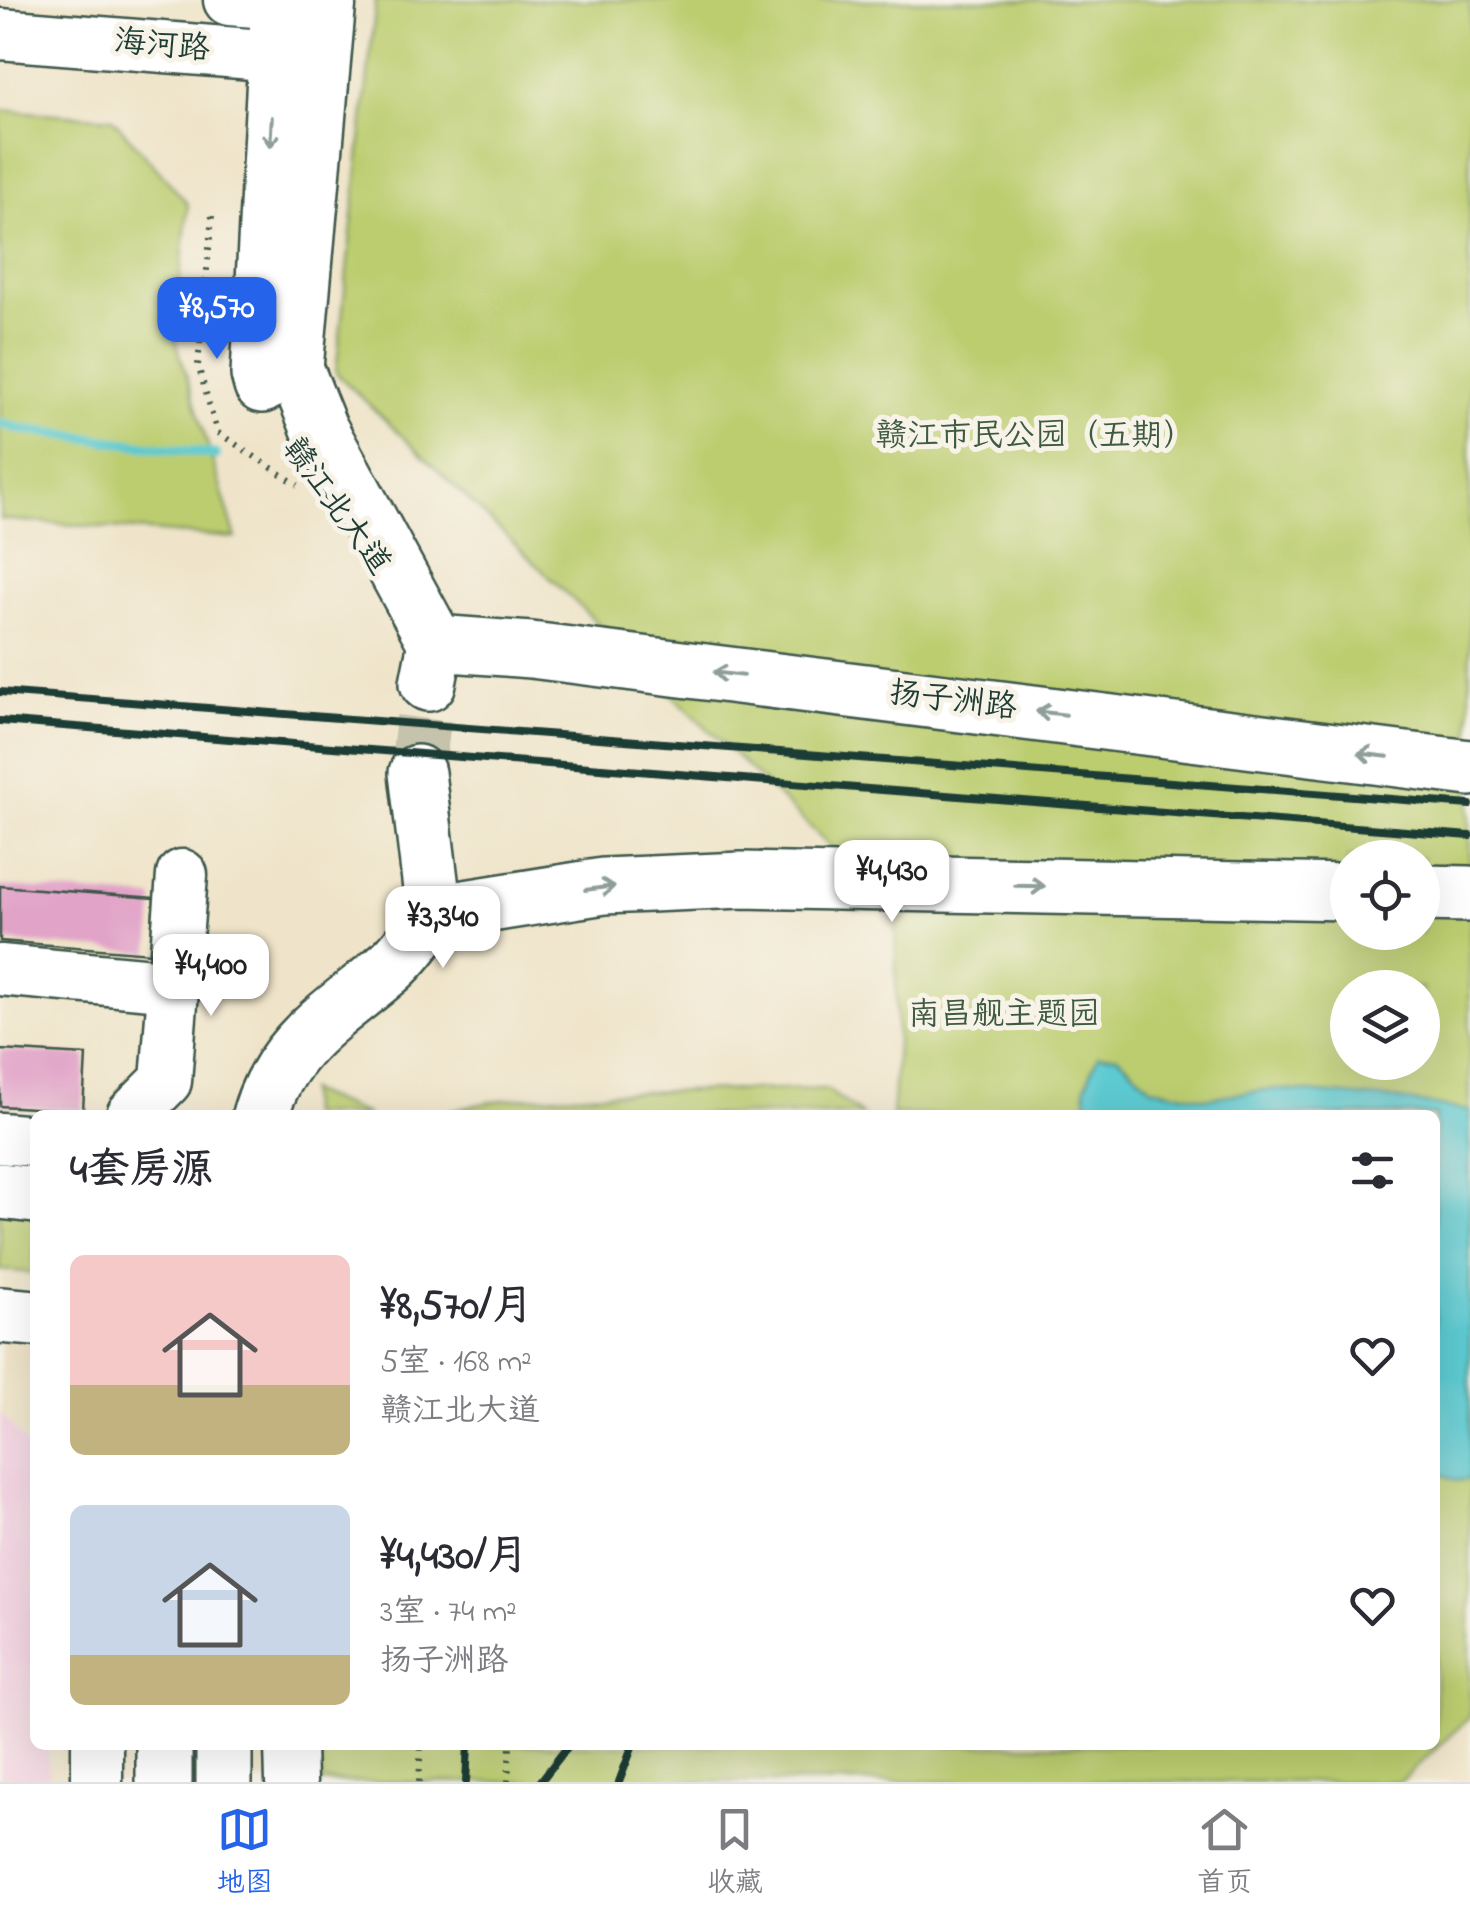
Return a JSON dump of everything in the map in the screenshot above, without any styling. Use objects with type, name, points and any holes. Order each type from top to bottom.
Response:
[{"type":"main road","name":"赣江北大道","points":[[292,18],[259,374],[282,440],[338,517],[432,663]]},
{"type":"main road","name":"扬子洲路","points":[[432,663],[551,652],[1470,768]]},
{"type":"main road","points":[[417,773],[434,913]]},
{"type":"main road","points":[[261,1110],[267,1090],[304,1036],[394,964],[434,913],[604,886],[742,880],[1330,892]]},
{"type":"main road","points":[[1440,893],[1470,894]]},
{"type":"main road","points":[[0,1192],[30,1195]]},
{"type":"main road","points":[[0,1315],[30,1318]]},
{"type":"main road","points":[[164,1750],[164,1782]]},
{"type":"main road","points":[[224,1750],[224,1782]]},
{"type":"street","name":"海河路","points":[[0,34],[292,18]]},
{"type":"street","points":[[137,1110],[166,1081],[182,875]]},
{"type":"street","points":[[0,970],[174,986]]},
{"type":"street","points":[[0,1138],[30,1140]]},
{"type":"street","points":[[97,1750],[98,1782]]},
{"type":"street","points":[[143,1750],[144,1782]]},
{"type":"street","points":[[290,1750],[291,1782]]},
{"type":"path","points":[[419,1782],[421,1750]]},
{"type":"path","points":[[508,1782],[510,1750]]},
{"type":"shaded area","points":[[0,1412],[30,1449],[30,1750],[48,1750],[49,1782],[0,1782]]},
{"type":"green space","name":"赣江市民公园（五期）","points":[[376,0],[1470,0],[1470,1717],[1440,1745],[1440,1110],[892,1110],[897,1044],[895,908],[336,373]]},
{"type":"green space","points":[[0,110],[112,118],[188,204],[174,334],[236,538],[0,519]]},
{"type":"green space","points":[[826,1089],[855,1110],[454,1110],[493,1101]]},
{"type":"green space","points":[[308,1091],[356,1110],[309,1110]]},
{"type":"green space","points":[[0,1207],[30,1210],[30,1273],[0,1270]]},
{"type":"green space","name":"赣江市民公园（五期）","points":[[320,1750],[1434,1750],[1400,1782],[321,1782]]},
{"type":"water","points":[[1098,1055],[1118,1056],[1152,1088],[1207,1098],[1271,1089],[1394,1099],[1470,1111],[1470,1479],[1456,1481],[1440,1473],[1440,1110],[1087,1110],[1085,1087]]},
{"type":"building","points":[[0,886],[154,898],[150,953],[0,941]]},
{"type":"building","points":[[0,1050],[86,1055],[83,1110],[0,1106]]},
{"type":"waterway","points":[[0,423],[20,429],[216,455]]},
{"type":"tunnel","points":[[417,773],[428,683]]},
{"type":"railway","points":[[0,692],[1470,805]]},
{"type":"railway","points":[[0,721],[1470,836]]},
{"type":"railway","points":[[466,1782],[468,1750]]},
{"type":"railway","points":[[540,1782],[565,1750]]},
{"type":"railway","points":[[619,1782],[631,1750]]},
{"type":"park label","name":"南昌舰主题园","points":[[1004,1016]]}]
